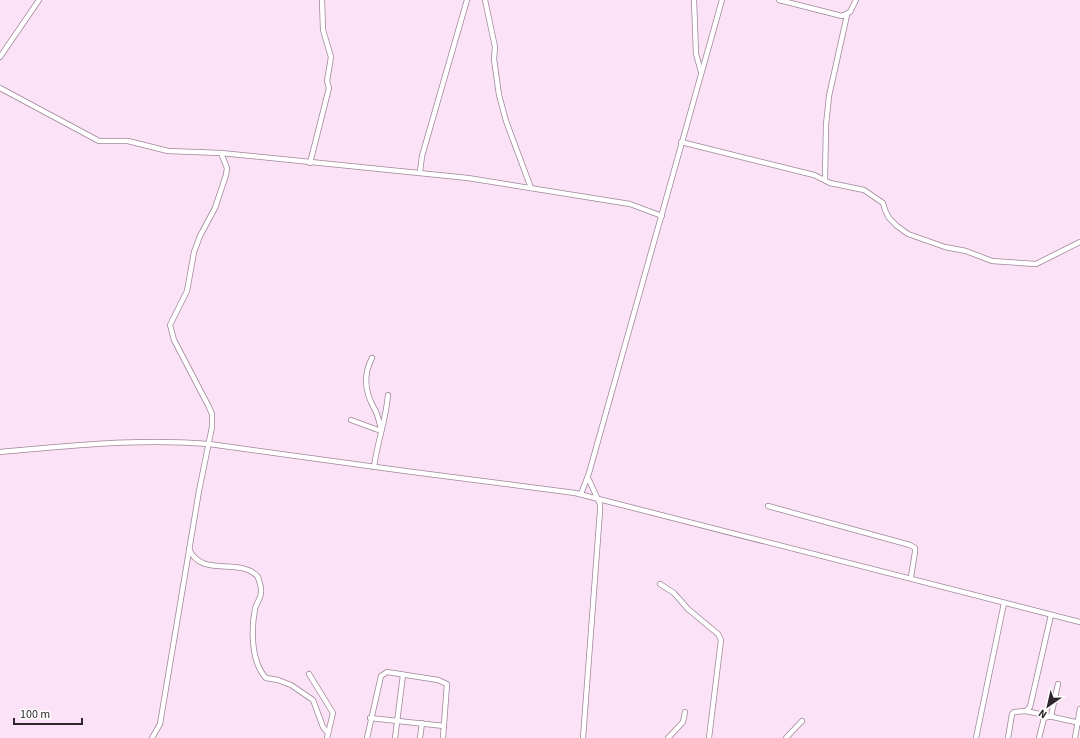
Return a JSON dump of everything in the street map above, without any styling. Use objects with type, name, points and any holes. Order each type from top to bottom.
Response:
[{"type":"street","points":[[0,57],[39,0]]},
{"type":"street","points":[[310,162],[329,88],[327,81],[331,57],[322,30],[322,0]]},
{"type":"street","points":[[420,172],[422,156],[467,0]]},
{"type":"street","points":[[485,0],[495,47],[494,59],[499,95],[506,121],[530,188]]},
{"type":"street","points":[[694,0],[696,54],[701,72]]},
{"type":"street","points":[[575,492],[584,483],[589,473],[722,0]]},
{"type":"street","points":[[780,0],[842,16],[847,15]]},
{"type":"street","points":[[825,179],[826,125],[829,96],[847,15],[856,0]]},
{"type":"street","points":[[0,88],[99,141],[128,141],[168,151],[221,153],[420,172],[630,204],[662,216]]},
{"type":"street","points":[[681,142],[743,156],[825,179],[830,183],[869,192],[883,203],[886,214],[896,226],[908,234],[946,247],[966,251],[992,261],[1036,264],[1080,242]]},
{"type":"street","points":[[152,738],[160,724],[189,549],[212,427],[212,414],[174,340],[170,325],[186,291],[194,252],[200,236],[215,208],[226,175],[228,168],[221,153]]},
{"type":"street","points":[[372,358],[365,375],[370,402],[375,408],[381,430]]},
{"type":"street","points":[[374,467],[376,449],[386,413],[388,395]]},
{"type":"street","points":[[351,420],[381,430]]},
{"type":"street","points":[[0,452],[69,446],[169,442],[209,444],[374,467],[575,492],[911,577],[1080,622]]},
{"type":"street","points":[[584,495],[589,480],[589,473]]},
{"type":"street","points":[[583,738],[600,511],[600,504],[589,480]]},
{"type":"street","points":[[584,483],[584,495]]},
{"type":"street","points":[[768,506],[910,545],[914,548],[915,552],[911,577]]},
{"type":"street","points":[[189,549],[194,558],[205,565],[249,570],[258,577],[261,592],[255,610],[253,636],[260,671],[266,678],[278,680],[291,685],[313,700],[323,727],[328,732]]},
{"type":"street","points":[[660,584],[674,593],[688,609],[718,634],[721,640],[708,738]]},
{"type":"street","points":[[976,738],[1004,603]]},
{"type":"street","points":[[1026,711],[1030,707],[1033,698],[1051,615]]},
{"type":"street","points":[[367,738],[370,718],[383,674],[387,672],[438,680],[447,684],[443,738]]},
{"type":"street","points":[[309,674],[333,713],[327,738]]},
{"type":"street","points":[[395,738],[402,675]]},
{"type":"street","points":[[1051,716],[1058,684]]},
{"type":"street","points":[[1075,738],[1079,723],[1080,709]]},
{"type":"street","points":[[1008,738],[1012,714],[1014,712],[1026,711],[1079,723]]},
{"type":"street","points":[[668,738],[683,722],[685,712]]},
{"type":"street","points":[[1039,738],[1044,718],[1051,716]]},
{"type":"street","points":[[370,718],[444,726]]},
{"type":"street","points":[[786,738],[802,721]]},
{"type":"street","points":[[420,738],[422,724]]}]
